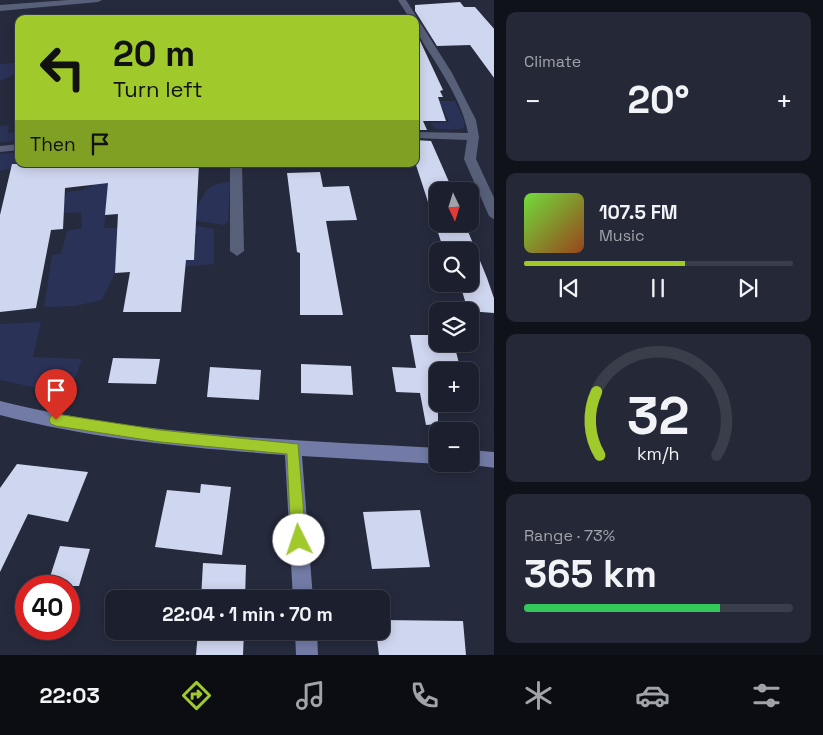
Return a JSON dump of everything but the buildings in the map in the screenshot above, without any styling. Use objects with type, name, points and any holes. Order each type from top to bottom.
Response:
[{"type":"street","points":[[0,8],[98,0]]},
{"type":"street","points":[[402,0],[411,15]]},
{"type":"street","points":[[419,29],[471,120],[473,136],[470,159],[494,216]]},
{"type":"street","points":[[419,135],[473,136]]},
{"type":"street","points":[[0,149],[15,147]]},
{"type":"street","points":[[236,167],[237,251]]},
{"type":"street","points":[[0,408],[62,421],[160,436],[293,448],[429,456]]},
{"type":"street","points":[[293,448],[302,590]]},
{"type":"street","points":[[479,459],[494,460]]},
{"type":"street","points":[[306,640],[307,655]]},
{"type":"shaded area","points":[[0,64],[15,64],[15,74],[0,81]]},
{"type":"shaded area","points":[[437,101],[455,101],[465,123],[464,127],[460,129],[435,129],[430,123],[449,122],[443,108]]},
{"type":"shaded area","points":[[9,125],[8,133],[15,132],[15,141],[0,142],[0,126]]},
{"type":"shaded area","points":[[15,152],[15,167],[0,171],[0,154]]},
{"type":"shaded area","points":[[161,167],[182,167],[196,209],[205,193],[211,187],[230,182],[228,221],[224,225],[172,217],[118,218],[116,214],[106,209],[104,228],[162,228],[152,260],[194,260],[197,234],[171,234],[171,221],[214,229],[214,264],[115,273],[102,300],[75,306],[44,307],[52,255],[61,254],[67,231],[82,228],[81,212],[58,214],[67,192],[83,190],[93,185],[94,180],[161,169]]},
{"type":"shaded area","points":[[41,322],[33,357],[82,359],[69,395],[0,380],[0,324]]},
{"type":"route","points":[[56,420],[160,436],[293,448],[299,540]]}]
